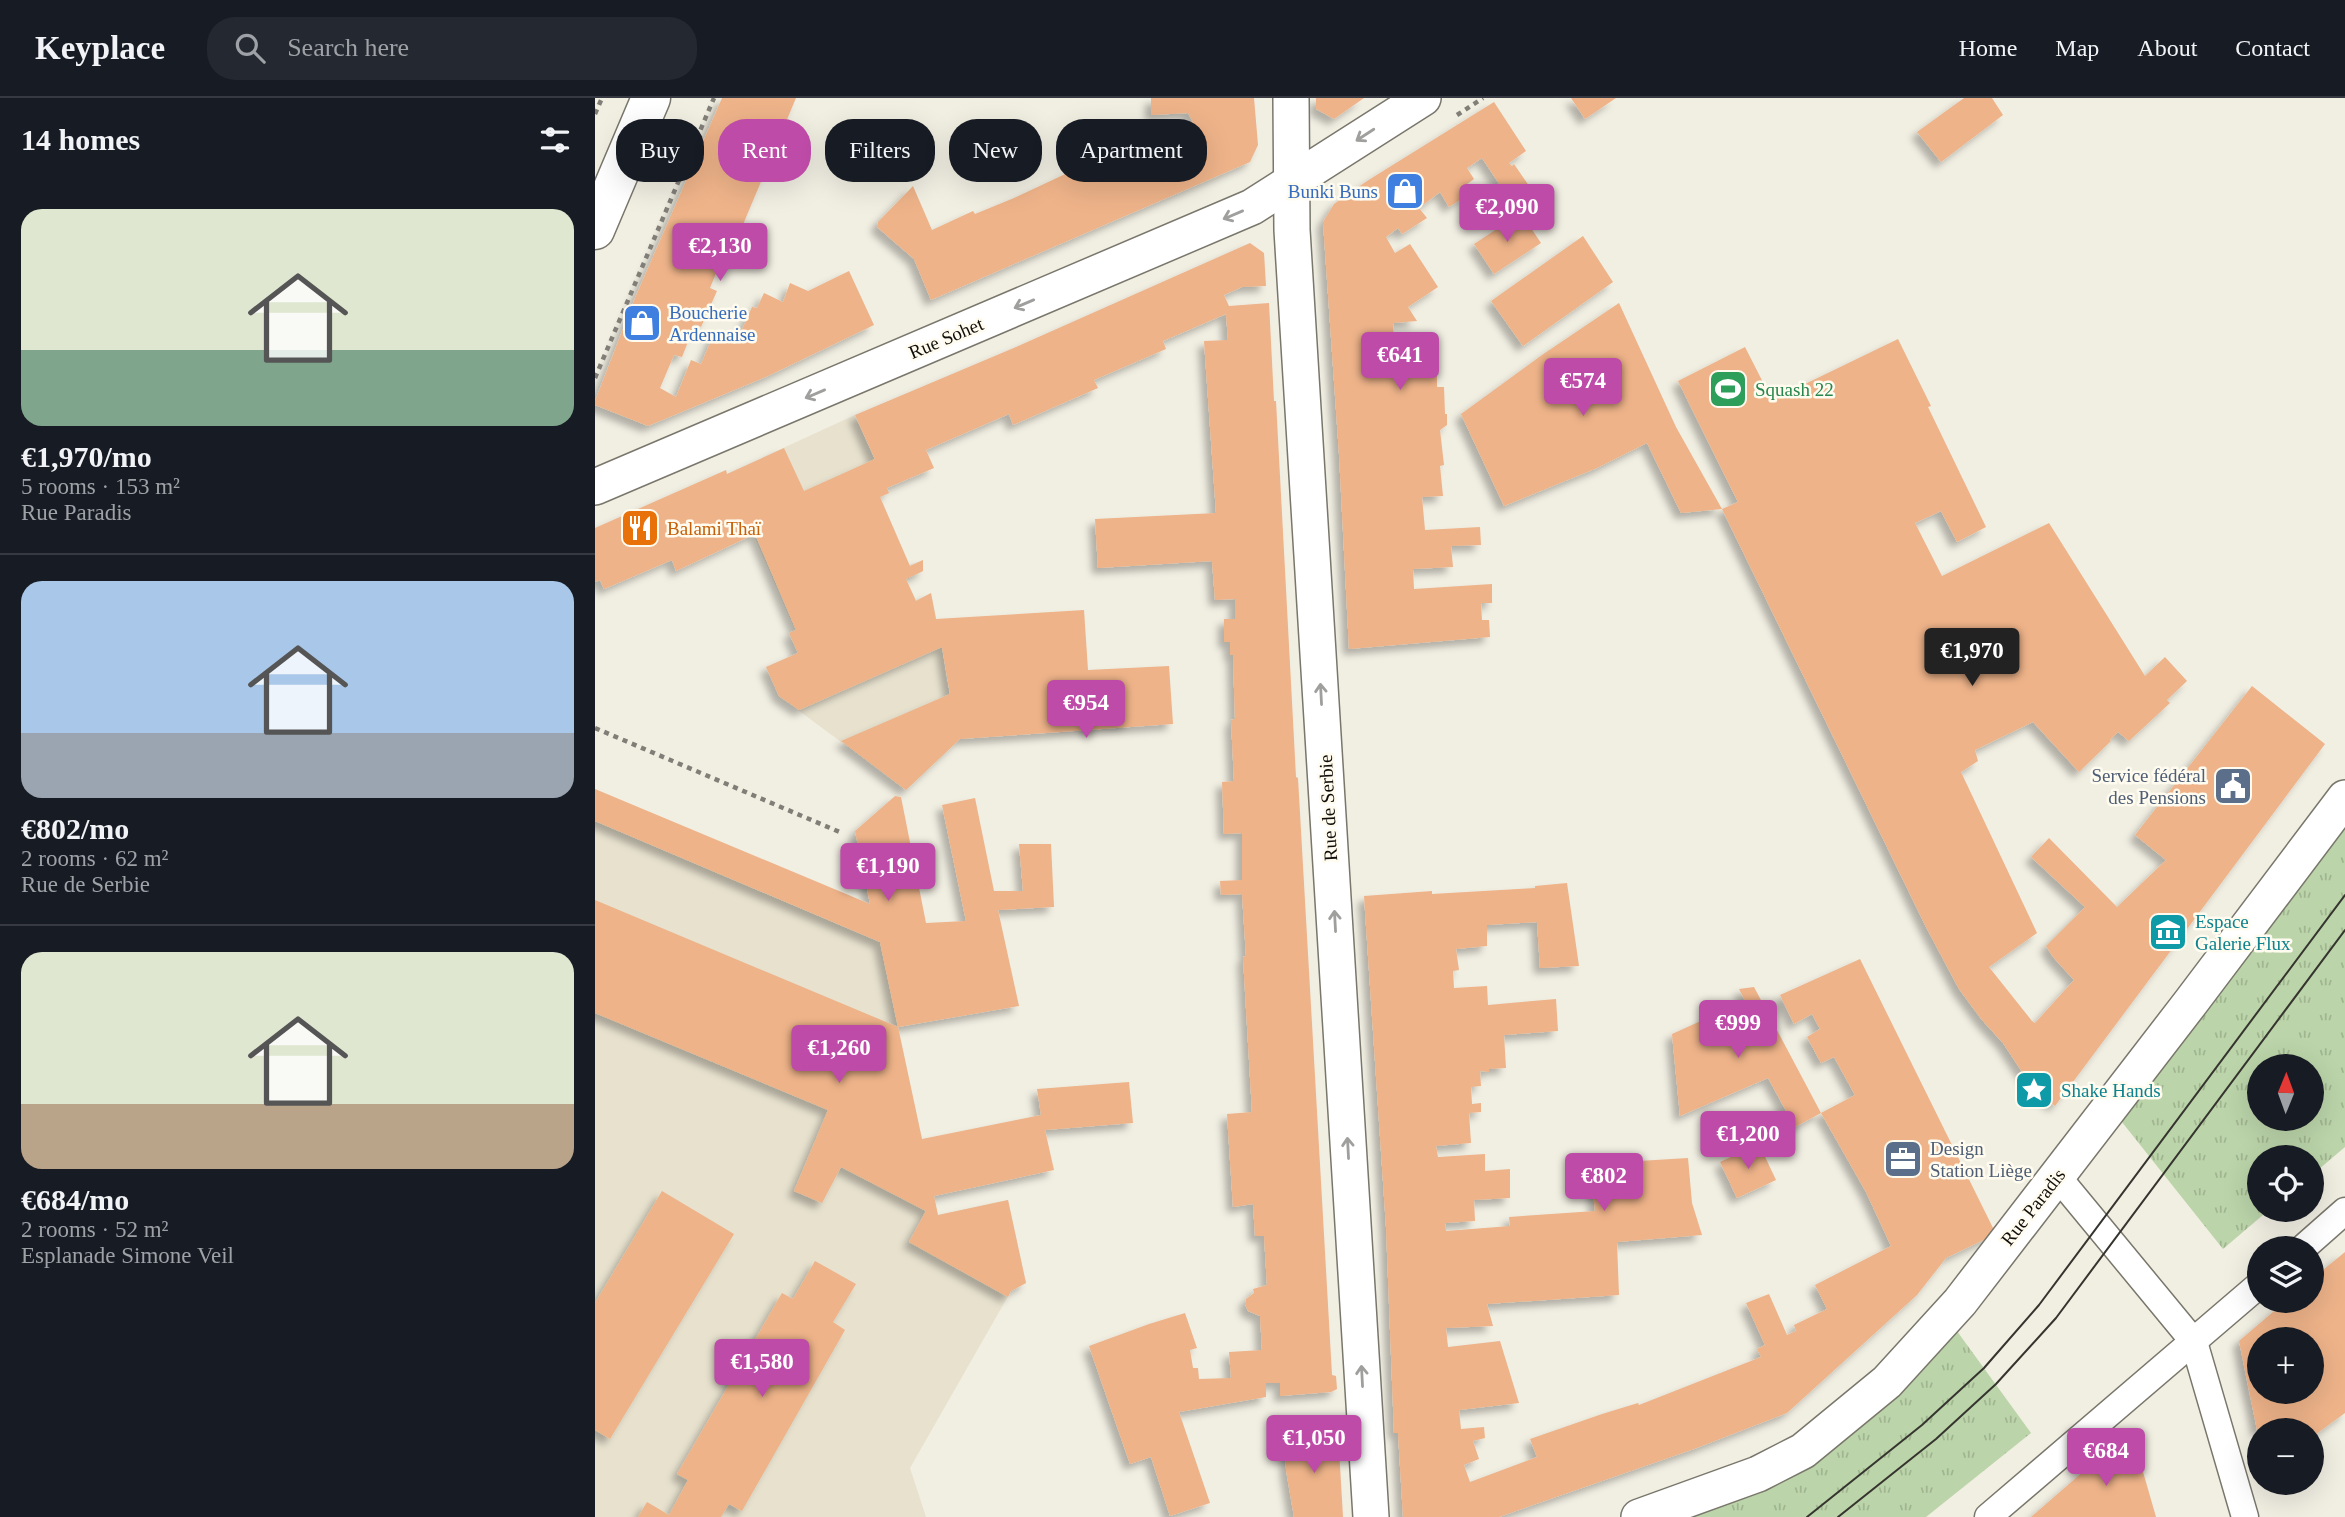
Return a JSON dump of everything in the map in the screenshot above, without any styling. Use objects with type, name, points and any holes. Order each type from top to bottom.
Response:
[{"type":"street","points":[[595,230],[651,98]]},
{"type":"street","name":"Rue de Serbie","points":[[1291,98],[1292,230],[1371,1517]]},
{"type":"street","name":"Rue Sohet","points":[[595,487],[1252,207],[1423,98]]},
{"type":"street","name":"Rue Paradis","points":[[1639,1517],[1758,1475],[1803,1451],[1887,1382],[1960,1302],[2192,1002],[2345,798]]},
{"type":"street","points":[[2057,1176],[2194,1342],[2245,1517]]},
{"type":"street","points":[[2317,1236],[2345,1211]]},
{"type":"street","points":[[1988,1517],[2247,1296]]},
{"type":"path","points":[[595,114],[601,98]]},
{"type":"path","points":[[595,379],[714,98]]},
{"type":"path","points":[[595,728],[842,833]]},
{"type":"shaded area","points":[[855,415],[889,493],[880,497],[909,565],[923,560],[923,571],[906,580],[916,600],[931,593],[960,739],[906,790],[779,696],[766,667],[798,653],[789,633],[795,630],[727,474]]},
{"type":"shaded area","points":[[595,821],[880,942],[938,1215],[1008,1200],[1026,1283],[1011,1291],[910,1468],[926,1517],[595,1517]]},
{"type":"green space","points":[[2345,797],[2345,1147],[2324,1165],[2324,1145],[2247,1145],[2247,1222],[2255,1222],[2223,1249],[2110,1107]]},
{"type":"green space","points":[[1946,1316],[2031,1433],[1926,1517],[1639,1517],[1758,1474]]},
{"type":"building","points":[[722,98],[796,98],[787,119],[718,119],[718,182],[761,182],[729,258],[723,256],[710,288],[717,291],[701,327],[695,324],[682,357],[674,355],[660,388],[676,397],[691,360],[701,364],[715,331],[738,339],[752,307],[757,308],[764,293],[783,302],[790,283],[808,291],[849,271],[874,325],[768,376],[648,426],[595,405],[595,401],[635,298],[685,182],[704,182],[704,139]]},
{"type":"building","points":[[1151,98],[1254,98],[1258,145],[1250,162],[1207,181],[1207,119],[1191,119],[1188,113],[1151,115]]},
{"type":"building","points":[[1316,98],[1364,98],[1334,119],[1316,109]]},
{"type":"building","points":[[1571,98],[1616,98],[1585,119]]},
{"type":"building","points":[[1964,98],[1992,98],[2003,115],[1941,162],[1917,132]]},
{"type":"building","points":[[1494,102],[1526,151],[1509,163],[1512,166],[1514,164],[1538,199],[1518,212],[1482,158],[1467,168],[1474,179],[1463,187],[1468,195],[1449,207],[1440,192],[1419,208],[1427,218],[1402,234],[1398,228],[1386,237],[1395,253],[1410,244],[1438,287],[1408,307],[1417,321],[1393,323],[1395,359],[1417,357],[1417,376],[1437,375],[1437,387],[1444,387],[1447,425],[1440,430],[1444,465],[1440,466],[1443,496],[1422,497],[1425,530],[1480,527],[1481,545],[1451,546],[1453,567],[1413,569],[1414,589],[1492,584],[1492,603],[1481,603],[1482,620],[1489,620],[1490,637],[1349,649],[1323,222],[1334,204]]},
{"type":"building","points":[[1056,178],[1056,182],[1204,182],[931,300],[914,259],[877,227],[878,222],[913,186],[932,230],[973,211],[975,214]]},
{"type":"building","points":[[1521,213],[1541,243],[1494,274],[1474,244]]},
{"type":"building","points":[[1583,236],[1613,282],[1523,346],[1491,301]]},
{"type":"building","points":[[1250,243],[1264,253],[1266,286],[1242,287],[1224,295],[1229,306],[1269,303],[1332,1375],[1336,1376],[1337,1389],[1331,1392],[1280,1396],[1280,1383],[1266,1383],[1266,1397],[1179,1412],[1210,1503],[1170,1516],[1151,1457],[1130,1464],[1089,1346],[1185,1313],[1197,1348],[1190,1350],[1193,1368],[1198,1368],[1199,1379],[1231,1378],[1229,1352],[1262,1350],[1260,1316],[1248,1311],[1245,1304],[1246,1299],[1254,1293],[1253,1289],[1267,1285],[1264,1236],[1255,1236],[1253,1204],[1233,1207],[1227,1114],[1252,1112],[1242,894],[1221,895],[1220,881],[1242,880],[1242,833],[1224,834],[1222,782],[1234,781],[1231,720],[1235,719],[1233,655],[1230,655],[1230,642],[1224,642],[1224,619],[1235,619],[1235,599],[1215,600],[1212,561],[1098,568],[1095,519],[1216,513],[1204,341],[1228,340],[1226,314],[1163,341],[1166,349],[1094,380],[1098,388],[1013,425],[1009,414],[926,450],[934,468],[887,488],[889,493],[880,497],[910,566],[923,560],[923,571],[906,579],[916,601],[931,593],[936,619],[1084,610],[1088,670],[1169,666],[1173,724],[960,739],[906,790],[841,741],[950,694],[942,647],[799,710],[779,696],[766,667],[798,653],[789,633],[796,630],[755,534],[676,571],[672,560],[604,589],[600,580],[595,582],[595,528],[726,470],[727,474],[784,448],[804,491],[875,459],[855,415]]},
{"type":"building","points":[[1619,303],[1676,427],[1722,509],[1681,513],[1647,443],[1597,468],[1504,506],[1461,414]]},
{"type":"building","points":[[1898,339],[1986,527],[1957,542],[1941,511],[1915,523],[1942,576],[2049,523],[2145,676],[2165,657],[2187,681],[2167,700],[2170,703],[2129,741],[2118,732],[2079,772],[2033,722],[1975,750],[1978,761],[1961,772],[2037,933],[1989,967],[2032,1021],[2035,1023],[2074,980],[2046,946],[2085,907],[2031,857],[2049,838],[2117,907],[2166,860],[2135,835],[2252,686],[2325,744],[2055,1106],[2034,1090],[2003,1043],[1959,989],[1926,927],[1722,509],[1738,502],[1678,381],[1745,347],[1772,400]]},
{"type":"building","points":[[595,789],[870,904],[855,831],[895,796],[901,797],[926,923],[966,921],[942,805],[975,798],[994,891],[1023,891],[1019,844],[1051,844],[1054,907],[998,910],[1019,1006],[898,1027],[880,942],[595,821]]},
{"type":"building","points":[[1567,883],[1579,966],[1540,968],[1537,922],[1487,925],[1487,946],[1456,949],[1459,970],[1453,971],[1454,988],[1487,986],[1488,1005],[1556,999],[1558,1031],[1504,1035],[1506,1068],[1480,1071],[1481,1086],[1471,1087],[1472,1104],[1481,1103],[1481,1112],[1469,1113],[1471,1143],[1436,1146],[1438,1157],[1485,1154],[1485,1171],[1510,1169],[1510,1198],[1474,1200],[1475,1221],[1445,1223],[1446,1231],[1510,1226],[1509,1217],[1595,1211],[1590,1164],[1688,1158],[1692,1203],[1702,1235],[1617,1242],[1619,1295],[1487,1304],[1493,1326],[1446,1328],[1448,1347],[1500,1341],[1519,1403],[1459,1410],[1461,1429],[1484,1427],[1485,1438],[1473,1441],[1479,1459],[1464,1465],[1470,1482],[1537,1457],[1530,1439],[1602,1414],[1638,1403],[1639,1405],[1761,1357],[1757,1349],[1765,1345],[1746,1303],[1769,1294],[1787,1335],[1796,1331],[1794,1325],[1827,1309],[1815,1285],[1891,1246],[1866,1192],[1821,1113],[1855,1095],[1834,1057],[1821,1063],[1807,1037],[1820,1029],[1812,1014],[1794,1024],[1780,995],[1860,959],[1996,1234],[1946,1258],[1917,1295],[1787,1413],[1694,1449],[1499,1517],[1403,1517],[1398,1433],[1394,1433],[1386,1227],[1364,896],[1535,888]]},
{"type":"building","points":[[595,900],[898,1027],[922,1139],[1041,1115],[1037,1089],[1129,1082],[1133,1123],[1045,1130],[1054,1170],[934,1196],[938,1215],[1008,1200],[1026,1283],[1011,1291],[1008,1297],[909,1242],[926,1211],[841,1167],[822,1203],[794,1191],[828,1110],[595,1013]]},
{"type":"building","points":[[1754,987],[1821,1113],[1795,1127],[1768,1078],[1680,1116],[1672,1034],[1745,1001],[1739,989]]},
{"type":"building","points":[[1759,1144],[1776,1180],[1737,1198],[1720,1162]]},
{"type":"building","points":[[662,1191],[734,1234],[610,1439],[595,1430],[595,1303]]},
{"type":"building","points":[[2345,1252],[2345,1413],[2324,1428],[2324,1418],[2255,1418],[2252,1404],[2324,1404],[2324,1327],[2255,1327],[2272,1313],[2324,1313],[2324,1269]]},
{"type":"building","points":[[815,1261],[856,1284],[833,1322],[845,1330],[742,1511],[729,1504],[721,1517],[638,1517],[647,1502],[669,1515],[688,1480],[677,1474],[782,1293],[793,1299]]},
{"type":"building","points":[[2247,1334],[2247,1381],[2239,1341]]},
{"type":"building","points":[[2131,1430],[2156,1517],[2031,1517]]},
{"type":"building","points":[[1338,1432],[1343,1517],[1294,1517],[1286,1470],[1285,1435]]},
{"type":"tram line","points":[[1807,1517],[1922,1425],[1984,1368],[2039,1305],[2345,895]]},
{"type":"tram line","points":[[1838,1517],[1936,1439],[1996,1384],[2056,1318],[2345,930]]},
{"type":"place","name":"Bunki Buns","points":[[1405,191]]},
{"type":"place","name":"Boucherie Ardennaise","points":[[642,323]]},
{"type":"place","name":"Squash 22","points":[[1728,389]]},
{"type":"place","name":"Balami Thaï","points":[[640,528]]},
{"type":"place","name":"Service fédéral des Pensions","points":[[2233,786]]},
{"type":"place","name":"Espace Galerie Flux","points":[[2168,932]]},
{"type":"place","name":"Shake Hands","points":[[2034,1090]]},
{"type":"place","name":"Design Station Liège","points":[[1903,1159]]}]
